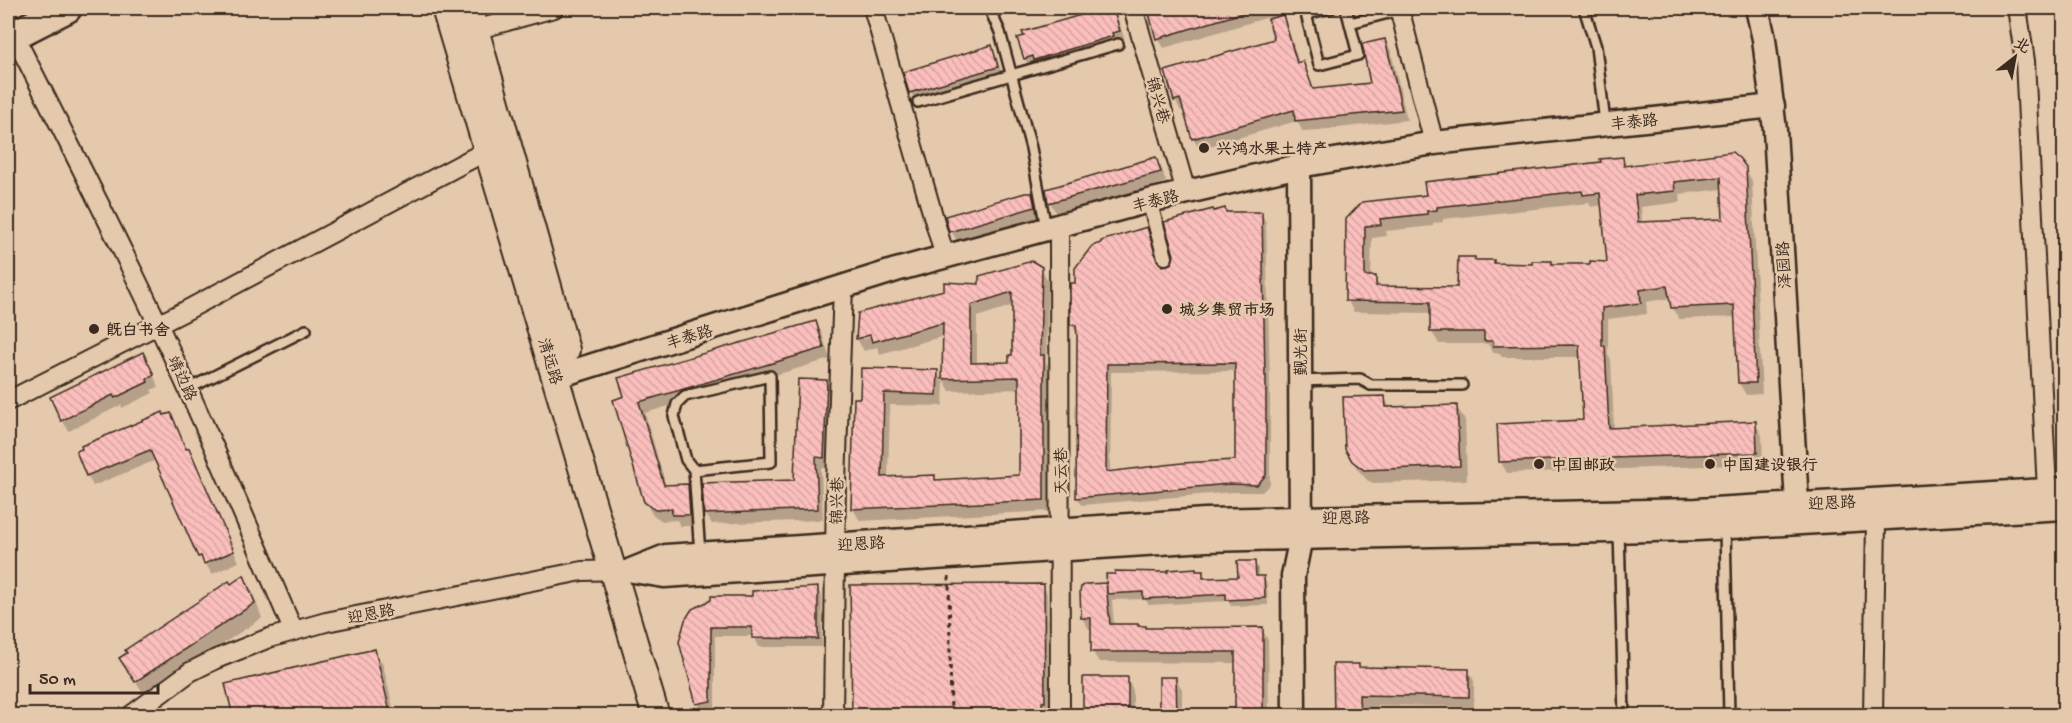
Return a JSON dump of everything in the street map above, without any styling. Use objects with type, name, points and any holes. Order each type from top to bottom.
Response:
[{"type":"main road","points":[[11,37],[66,8]]},
{"type":"main road","name":"清远路","points":[[445,8],[488,150],[564,375]]},
{"type":"main road","name":"清远路","points":[[472,19],[564,375],[622,571],[674,716]]},
{"type":"main road","name":"清远路","points":[[622,571],[656,716]]},
{"type":"street","points":[[472,19],[554,8]]},
{"type":"street","points":[[873,8],[945,257]]},
{"type":"street","name":"锦兴巷","points":[[1133,8],[1186,192]]},
{"type":"street","name":"泽园路","points":[[1757,8],[1764,39],[1773,106],[1798,514]]},
{"type":"street","points":[[2017,8],[2025,61],[2056,489]]},
{"type":"street","points":[[1400,9],[1434,143]]},
{"type":"street","name":"靖边路","points":[[11,37],[125,254],[188,388],[293,630]]},
{"type":"street","name":"丰泰路","points":[[564,375],[945,257],[1149,201],[1299,166],[1434,143],[1773,106]]},
{"type":"street","points":[[8,401],[158,325],[488,150]]},
{"type":"street","name":"觐光街","points":[[1294,716],[1293,576],[1300,528],[1299,166]]},
{"type":"street","points":[[1149,201],[1165,256]]},
{"type":"street","name":"天云巷","points":[[1053,228],[1061,540],[1060,716]]},
{"type":"street","name":"锦兴巷","points":[[833,716],[843,287]]},
{"type":"street","name":"迎恩路","points":[[1300,528],[1619,531],[1725,528],[1798,514],[2056,489]]},
{"type":"street","name":"迎恩路","points":[[130,716],[173,683],[203,665],[293,630],[582,571],[622,571],[664,576],[835,555],[1061,540],[1206,540],[1300,528],[1696,510],[1876,519],[2064,508]]},
{"type":"street","points":[[1873,716],[1876,519]]},
{"type":"street","name":"觐光街","points":[[1300,528],[1309,575],[1309,716]]},
{"type":"street","name":"迎恩路","points":[[622,571],[666,556],[700,554],[949,556],[1061,540]]},
{"type":"lane","points":[[989,8],[1000,32],[1053,228]]},
{"type":"lane","points":[[1331,8],[1306,14],[1319,65],[1358,55],[1346,8]]},
{"type":"lane","points":[[1584,8],[1596,47],[1605,124]]},
{"type":"lane","points":[[1350,23],[1400,9]]},
{"type":"lane","points":[[918,102],[1118,44]]},
{"type":"lane","points":[[188,388],[306,330]]},
{"type":"lane","points":[[694,470],[771,462],[770,376],[685,396],[674,416],[686,460],[694,470],[700,554]]},
{"type":"lane","points":[[1300,381],[1360,379],[1371,385],[1462,386]]},
{"type":"lane","points":[[1725,528],[1729,716]]},
{"type":"lane","points":[[1619,531],[1624,716]]},
{"type":"path","points":[[949,556],[951,716]]},
{"type":"building","points":[[1105,8],[1113,8],[1120,31],[1112,33],[1113,36],[1034,60],[1033,56],[1024,59],[1017,38],[1024,36],[1022,32]]},
{"type":"building","points":[[1248,8],[1249,11],[1156,39],[1148,10]]},
{"type":"building","points":[[1283,15],[1297,63],[1303,61],[1313,89],[1370,83],[1362,44],[1385,39],[1402,110],[1295,121],[1294,110],[1192,139],[1180,99],[1174,101],[1165,71],[1274,39],[1268,19]]},
{"type":"building","points":[[992,45],[998,67],[909,93],[903,72]]},
{"type":"building","points":[[1732,152],[1746,167],[1756,383],[1738,383],[1734,305],[1671,308],[1667,286],[1640,290],[1641,303],[1602,308],[1602,346],[1605,346],[1609,428],[1756,421],[1757,453],[1499,462],[1497,424],[1583,420],[1579,345],[1493,346],[1493,341],[1484,341],[1484,332],[1430,332],[1430,302],[1345,301],[1346,219],[1362,202],[1426,195],[1424,182],[1601,162],[1600,159],[1623,157],[1624,166]],"holes":[[[1721,177],[1723,219],[1638,222],[1635,195],[1675,191],[1674,182]],[[1582,191],[1583,195],[1600,193],[1607,262],[1590,261],[1590,264],[1552,264],[1552,261],[1532,261],[1532,264],[1494,263],[1494,260],[1458,257],[1457,287],[1376,286],[1376,276],[1365,276],[1365,226],[1381,225],[1380,219],[1427,214],[1427,211],[1437,210],[1437,207]]]},
{"type":"building","points":[[1156,157],[1161,172],[1048,203],[1046,189]]},
{"type":"building","points":[[1032,193],[1035,207],[949,232],[945,216]]},
{"type":"building","points":[[1225,208],[1226,212],[1262,212],[1266,475],[1257,485],[1229,484],[1076,498],[1077,336],[1076,325],[1070,325],[1070,283],[1075,283],[1075,268],[1092,246],[1147,227],[1157,260],[1162,266],[1168,265],[1172,263],[1174,255],[1164,222],[1213,209],[1214,211]],"holes":[[[1235,363],[1235,460],[1182,463],[1106,472],[1107,364]]]},
{"type":"building","points":[[1032,261],[1042,267],[1040,355],[1044,355],[1044,500],[851,509],[854,398],[860,398],[861,368],[938,370],[937,395],[884,393],[882,477],[935,475],[935,480],[1019,475],[1019,377],[942,379],[943,323],[872,342],[870,335],[856,339],[858,313],[944,290],[944,282],[979,284],[979,276]],"holes":[[[1012,292],[1012,355],[1009,355],[1009,362],[971,363],[971,305]]]},
{"type":"building","points":[[816,321],[824,348],[639,402],[664,485],[688,484],[690,515],[672,515],[672,509],[655,510],[644,502],[613,400],[624,396],[618,378]]},
{"type":"building","points":[[143,352],[154,375],[147,379],[148,382],[115,398],[113,395],[61,421],[50,397]]},
{"type":"building","points":[[798,379],[827,380],[824,458],[816,457],[818,509],[704,514],[702,483],[794,480]]},
{"type":"building","points":[[1385,396],[1386,407],[1457,405],[1460,466],[1364,470],[1352,461],[1345,449],[1343,397]]},
{"type":"building","points":[[163,412],[164,415],[171,413],[186,449],[189,448],[234,551],[204,564],[201,556],[198,557],[150,450],[86,476],[76,451],[82,449],[81,446]]},
{"type":"building","points":[[1237,561],[1255,561],[1256,576],[1264,576],[1265,598],[1226,600],[1226,594],[1143,599],[1143,592],[1107,594],[1106,574],[1115,574],[1115,571],[1168,572],[1168,570],[1196,568],[1196,571],[1203,571],[1203,578],[1238,577]]},
{"type":"building","points":[[244,575],[255,603],[135,682],[119,658],[127,653],[125,650],[229,581],[231,584]]},
{"type":"building","points":[[1106,583],[1110,624],[1138,624],[1146,628],[1263,627],[1263,716],[1235,716],[1235,652],[1091,652],[1091,618],[1081,618],[1081,587],[1086,584]]},
{"type":"building","points":[[1044,584],[1045,702],[1042,702],[1043,716],[852,716],[850,585]]},
{"type":"building","points":[[818,587],[818,639],[752,638],[752,627],[711,627],[711,701],[696,704],[679,642],[685,620],[692,609],[711,600],[711,596],[752,596],[752,591]]},
{"type":"building","points":[[375,649],[391,716],[233,716],[225,684]]},
{"type":"building","points":[[1333,664],[1359,664],[1359,667],[1469,669],[1469,697],[1359,695],[1360,716],[1334,716]]},
{"type":"building","points":[[1083,677],[1128,677],[1128,716],[1083,716]]},
{"type":"building","points":[[1159,677],[1176,677],[1177,716],[1159,716]]},
{"type":"place","name":"兴鸿水果土特产","points":[[1204,148]]},
{"type":"place","name":"城乡集贸市场","points":[[1167,309]]},
{"type":"place","name":"既白书舍","points":[[94,329]]},
{"type":"place","name":"中国邮政","points":[[1539,464]]},
{"type":"place","name":"中国建设银行","points":[[1710,464]]}]
